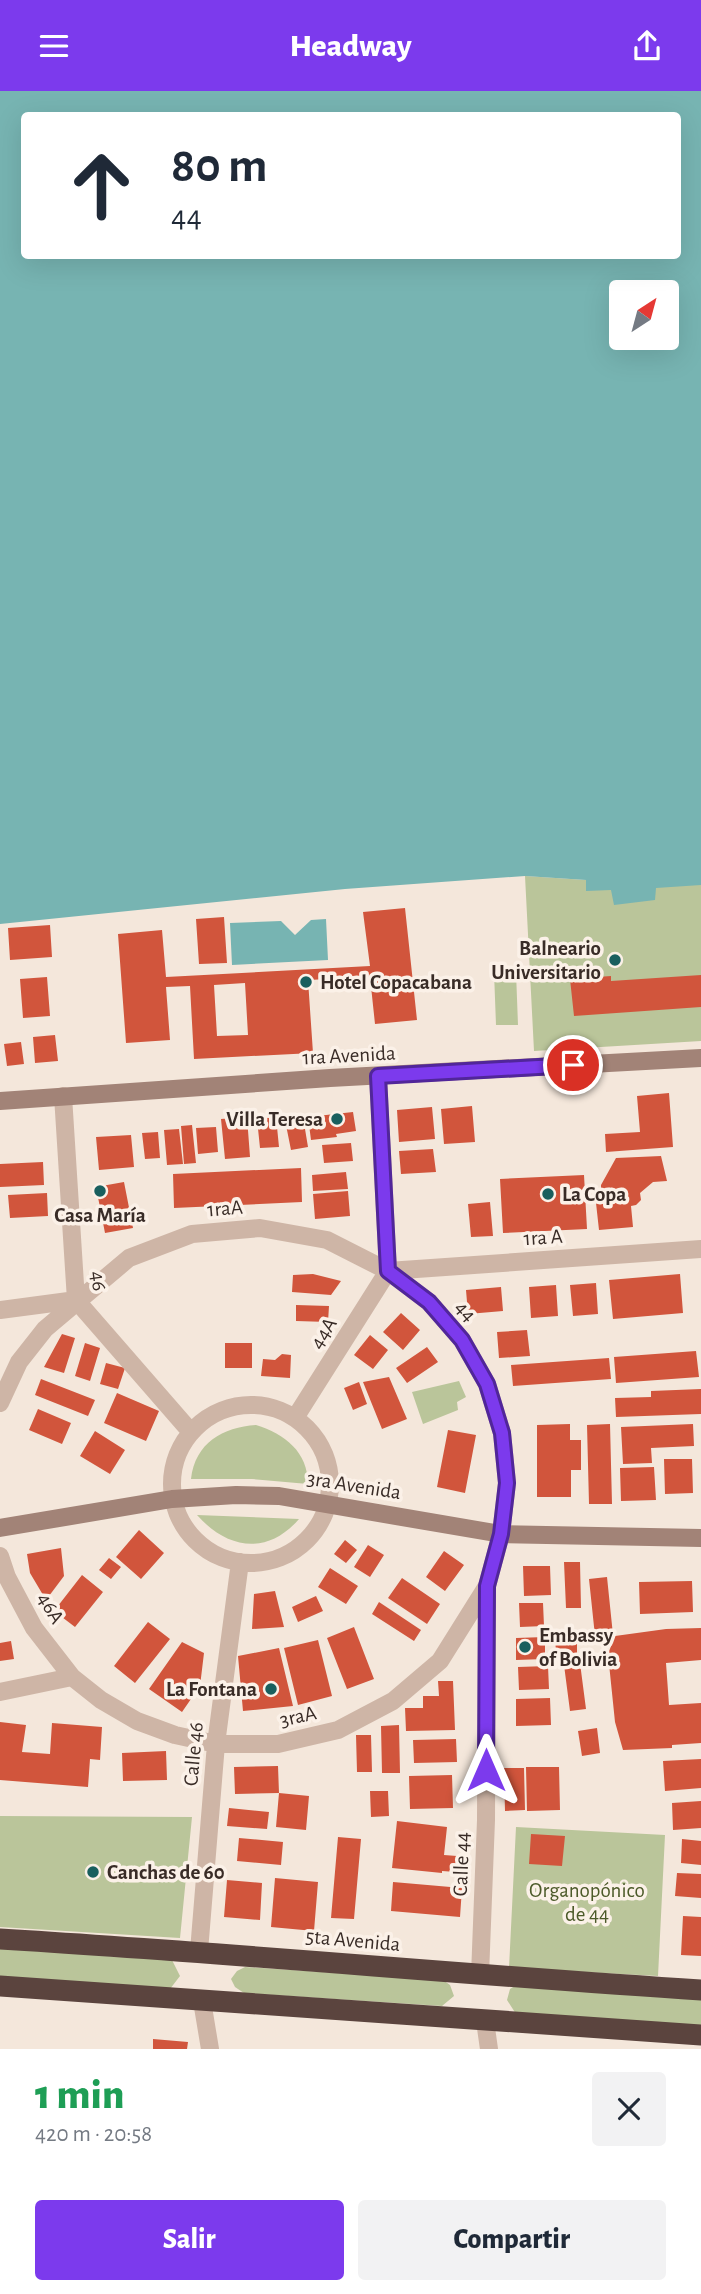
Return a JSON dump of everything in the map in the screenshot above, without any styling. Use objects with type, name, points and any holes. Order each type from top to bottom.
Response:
[{"type":"highway","name":"5ta Avenida","points":[[0,1939],[199,1951],[480,1975],[701,1990]]},
{"type":"highway","points":[[0,1986],[701,2035]]},
{"type":"main road","name":"1ra Avenida","points":[[0,1101],[701,1058]]},
{"type":"main road","name":"3ra Avenida","points":[[0,1528],[172,1499],[258,1495],[328,1503],[501,1534],[701,1538]]},
{"type":"street","points":[[378,1076],[388,1271]]},
{"type":"street","name":"46","points":[[64,1096],[76,1300],[190,1431]]},
{"type":"street","name":"1raA","points":[[76,1300],[129,1258],[192,1234],[260,1228],[327,1240],[388,1271]]},
{"type":"street","name":"1ra A","points":[[388,1271],[701,1249]]},
{"type":"street","name":"44A","points":[[295,1418],[388,1271]]},
{"type":"street","name":"44","points":[[388,1271],[429,1302],[462,1340],[487,1384],[502,1433],[507,1483],[501,1534],[487,1586]]},
{"type":"street","points":[[0,1310],[76,1300]]},
{"type":"street","points":[[0,1403],[19,1362],[44,1329],[76,1300]]},
{"type":"street","points":[[244,1405],[264,1405],[295,1418],[316,1438],[326,1457],[330,1477],[328,1503],[323,1519],[311,1537],[295,1551],[276,1560],[255,1563],[240,1562],[214,1554],[196,1542],[183,1526],[172,1499],[172,1467],[179,1448],[190,1431],[224,1409],[244,1405]]},
{"type":"street","name":"46A","points":[[0,1556],[34,1628],[72,1677]]},
{"type":"street","name":"Calle 46","points":[[199,1951],[216,1744],[240,1562]]},
{"type":"street","name":"3raA","points":[[72,1677],[101,1700],[136,1721],[175,1735],[216,1744],[278,1744],[338,1730],[393,1701],[440,1661],[487,1586]]},
{"type":"street","name":"Calle 44","points":[[480,1975],[487,1586]]},
{"type":"street","points":[[0,1692],[72,1677]]},
{"type":"street","points":[[202,2001],[211,2049]]},
{"type":"street","points":[[485,2021],[489,2049]]},
{"type":"green space","name":"Balneario Universitario","points":[[701,829],[701,1041],[534,1051],[525,876],[586,880]]},
{"type":"green space","points":[[494,972],[516,972],[518,1025],[496,1025]]},
{"type":"green space","points":[[459,1381],[466,1397],[457,1402],[458,1410],[423,1424],[412,1392]]},
{"type":"green space","points":[[256,1425],[285,1439],[293,1446],[304,1463],[308,1484],[252,1479],[191,1479],[198,1456],[213,1439],[232,1429]]},
{"type":"green space","points":[[197,1515],[299,1519],[274,1539],[247,1544],[221,1535]]},
{"type":"green space","name":"Canchas de 60","points":[[0,1816],[192,1817],[180,1938],[0,1927]]},
{"type":"green space","name":"Organopónico de 44","points":[[516,1827],[665,1835],[658,1976],[509,1968]]},
{"type":"green space","points":[[0,1948],[172,1960],[180,1976],[170,1989],[0,1977]]},
{"type":"green space","points":[[245,1967],[443,1980],[450,1985],[454,1996],[442,2006],[244,1993],[235,1987],[231,1979],[237,1971]]},
{"type":"green space","points":[[518,1984],[701,1997],[701,2026],[516,2014],[507,2000],[510,1989]]},
{"type":"water","points":[[0,91],[701,91],[701,885],[656,888],[655,900],[614,905],[611,890],[586,891],[586,880],[525,876],[345,889],[0,924]]},
{"type":"water","points":[[326,919],[328,960],[232,965],[230,923],[281,921],[295,935],[311,920]]},
{"type":"building","points":[[405,908],[417,1020],[375,1024],[370,977],[308,980],[313,1053],[194,1059],[190,986],[166,987],[170,1040],[126,1043],[118,934],[162,930],[166,977],[370,966],[363,912]],"holes":[[[245,983],[248,1035],[217,1036],[214,985]]]},
{"type":"building","points":[[224,917],[227,963],[199,964],[196,919]]},
{"type":"building","points":[[50,925],[52,957],[10,960],[8,928]]},
{"type":"building","points":[[701,975],[701,1007],[574,1016],[570,979],[611,976],[611,981]]},
{"type":"building","points":[[47,977],[50,1016],[23,1018],[20,979]]},
{"type":"building","points":[[55,1035],[58,1061],[35,1063],[33,1037]]},
{"type":"building","points":[[21,1042],[24,1064],[7,1066],[4,1044]]},
{"type":"building","points":[[669,1093],[673,1147],[606,1152],[605,1134],[640,1132],[637,1096]]},
{"type":"building","points":[[472,1106],[475,1142],[444,1144],[441,1109]]},
{"type":"building","points":[[432,1107],[435,1139],[399,1142],[397,1110]]},
{"type":"building","points":[[353,1112],[356,1131],[336,1134],[337,1137],[311,1140],[308,1117]]},
{"type":"building","points":[[247,1117],[250,1157],[225,1159],[221,1119]]},
{"type":"building","points":[[276,1117],[279,1147],[260,1148],[257,1119]]},
{"type":"building","points":[[303,1117],[308,1147],[291,1150],[285,1120]]},
{"type":"building","points":[[192,1125],[196,1163],[184,1164],[181,1126]]},
{"type":"building","points":[[216,1127],[218,1152],[198,1154],[196,1128]]},
{"type":"building","points":[[179,1129],[183,1164],[167,1165],[164,1130]]},
{"type":"building","points":[[158,1132],[160,1158],[145,1159],[142,1133]]},
{"type":"building","points":[[131,1135],[134,1167],[99,1170],[96,1137]]},
{"type":"building","points":[[351,1143],[353,1161],[324,1163],[322,1145]]},
{"type":"building","points":[[433,1149],[436,1172],[401,1174],[399,1151]]},
{"type":"building","points":[[661,1156],[667,1181],[653,1182],[640,1193],[641,1200],[631,1206],[633,1227],[599,1230],[596,1203],[601,1202],[601,1185],[616,1158]]},
{"type":"building","points":[[43,1162],[44,1185],[0,1187],[0,1164]]},
{"type":"building","points":[[301,1168],[302,1202],[174,1208],[173,1174]]},
{"type":"building","points":[[346,1172],[348,1189],[313,1191],[312,1175]]},
{"type":"building","points":[[584,1175],[587,1229],[503,1233],[500,1179]]},
{"type":"building","points":[[124,1182],[133,1228],[105,1233],[96,1187]]},
{"type":"building","points":[[348,1191],[350,1216],[315,1219],[313,1194]]},
{"type":"building","points":[[47,1193],[48,1216],[10,1218],[8,1195]]},
{"type":"building","points":[[490,1202],[493,1236],[471,1237],[468,1204]]},
{"type":"building","points":[[313,1274],[341,1281],[331,1295],[292,1292],[293,1275]]},
{"type":"building","points":[[680,1274],[683,1313],[613,1319],[609,1280]]},
{"type":"building","points":[[596,1283],[598,1314],[573,1316],[570,1285]]},
{"type":"building","points":[[556,1285],[558,1316],[531,1318],[529,1287]]},
{"type":"building","points":[[501,1287],[503,1311],[468,1314],[466,1290]]},
{"type":"building","points":[[296,1305],[329,1306],[328,1322],[296,1321]]},
{"type":"building","points":[[401,1313],[420,1330],[403,1350],[383,1332]]},
{"type":"building","points":[[527,1330],[530,1356],[499,1358],[497,1332]]},
{"type":"building","points":[[62,1334],[75,1338],[64,1373],[44,1367]]},
{"type":"building","points":[[370,1335],[388,1350],[373,1369],[354,1355]]},
{"type":"building","points":[[85,1343],[100,1348],[90,1381],[75,1376]]},
{"type":"building","points":[[225,1343],[252,1343],[252,1368],[225,1368]]},
{"type":"building","points":[[427,1347],[438,1362],[407,1383],[396,1368]]},
{"type":"building","points":[[696,1351],[699,1377],[616,1383],[614,1357]]},
{"type":"building","points":[[282,1354],[291,1355],[290,1378],[261,1376],[263,1359],[275,1360]]},
{"type":"building","points":[[609,1358],[611,1379],[513,1386],[511,1365]]},
{"type":"building","points":[[106,1363],[125,1368],[118,1389],[100,1384]]},
{"type":"building","points":[[389,1377],[407,1419],[382,1429],[363,1382]]},
{"type":"building","points":[[41,1379],[95,1400],[88,1416],[35,1395]]},
{"type":"building","points":[[359,1382],[367,1404],[353,1410],[344,1388]]},
{"type":"building","points":[[701,1389],[701,1414],[616,1417],[615,1398],[651,1397],[651,1391]]},
{"type":"building","points":[[117,1393],[159,1411],[146,1441],[104,1423]]},
{"type":"building","points":[[38,1409],[71,1423],[62,1444],[29,1430]]},
{"type":"building","points":[[570,1424],[570,1440],[581,1440],[581,1470],[571,1470],[571,1497],[537,1497],[537,1425]]},
{"type":"building","points":[[610,1424],[612,1504],[589,1504],[587,1425]]},
{"type":"building","points":[[693,1424],[694,1446],[651,1448],[652,1463],[623,1464],[621,1427]]},
{"type":"building","points":[[448,1430],[476,1435],[465,1493],[437,1487]]},
{"type":"building","points":[[95,1431],[125,1450],[110,1474],[80,1456]]},
{"type":"building","points":[[664,1459],[692,1459],[693,1493],[665,1494]]},
{"type":"building","points":[[654,1467],[656,1500],[621,1501],[620,1468]]},
{"type":"building","points":[[139,1530],[164,1553],[141,1579],[116,1557]]},
{"type":"building","points":[[345,1540],[357,1550],[346,1563],[334,1554]]},
{"type":"building","points":[[368,1545],[384,1555],[370,1577],[354,1567]]},
{"type":"building","points":[[61,1548],[64,1576],[46,1600],[30,1573],[27,1554]]},
{"type":"building","points":[[444,1551],[464,1565],[445,1591],[426,1577]]},
{"type":"building","points":[[109,1558],[121,1567],[111,1579],[99,1570]]},
{"type":"building","points":[[564,1562],[580,1562],[581,1608],[566,1608]]},
{"type":"building","points":[[523,1566],[550,1566],[551,1595],[524,1596]]},
{"type":"building","points":[[330,1568],[358,1586],[346,1604],[318,1587]]},
{"type":"building","points":[[82,1575],[103,1592],[75,1627],[54,1611]]},
{"type":"building","points":[[607,1577],[613,1635],[595,1636],[589,1579]]},
{"type":"building","points":[[402,1578],[440,1604],[427,1624],[388,1598]]},
{"type":"building","points":[[692,1581],[693,1612],[640,1614],[639,1582]]},
{"type":"building","points":[[275,1591],[284,1627],[252,1629],[254,1594]]},
{"type":"building","points":[[316,1596],[323,1611],[298,1622],[292,1607]]},
{"type":"building","points":[[379,1602],[421,1630],[414,1641],[372,1614]]},
{"type":"building","points":[[519,1603],[543,1603],[544,1626],[520,1627]]},
{"type":"building","points":[[148,1622],[170,1639],[135,1683],[114,1666]]},
{"type":"building","points":[[354,1627],[374,1679],[347,1689],[327,1638]]},
{"type":"building","points":[[701,1628],[701,1660],[666,1663],[669,1705],[701,1703],[701,1743],[672,1745],[672,1748],[623,1750],[615,1722],[608,1654],[615,1636],[666,1629]]},
{"type":"building","points":[[555,1632],[577,1632],[577,1656],[556,1656]]},
{"type":"building","points":[[545,1637],[545,1659],[516,1660],[516,1638]]},
{"type":"building","points":[[318,1640],[332,1696],[298,1705],[284,1648]]},
{"type":"building","points":[[11,1641],[14,1659],[0,1661],[0,1643]]},
{"type":"building","points":[[182,1642],[204,1653],[200,1686],[182,1712],[149,1689]]},
{"type":"building","points":[[279,1648],[293,1706],[243,1711],[238,1656]]},
{"type":"building","points":[[580,1663],[586,1709],[570,1711],[564,1665]]},
{"type":"building","points":[[548,1666],[549,1689],[519,1690],[518,1667]]},
{"type":"building","points":[[438,1681],[453,1681],[455,1730],[406,1731],[405,1708],[423,1708],[423,1696],[439,1696]]},
{"type":"building","points":[[550,1698],[551,1725],[516,1726],[516,1699]]},
{"type":"building","points":[[0,1722],[26,1725],[22,1752],[50,1754],[52,1723],[102,1727],[100,1760],[90,1759],[88,1787],[0,1780]]},
{"type":"building","points":[[399,1725],[400,1773],[382,1773],[381,1726]]},
{"type":"building","points":[[597,1728],[600,1753],[582,1756],[578,1731]]},
{"type":"building","points":[[356,1735],[371,1735],[372,1772],[357,1772]]},
{"type":"building","points":[[456,1739],[457,1762],[414,1763],[413,1740]]},
{"type":"building","points":[[166,1751],[167,1780],[123,1781],[122,1753]]},
{"type":"building","points":[[701,1759],[701,1788],[665,1791],[663,1761]]},
{"type":"building","points":[[278,1766],[279,1793],[235,1794],[234,1767]]},
{"type":"building","points":[[526,1767],[559,1767],[560,1810],[527,1811]]},
{"type":"building","points":[[504,1768],[524,1768],[525,1810],[505,1811]]},
{"type":"building","points":[[452,1775],[453,1808],[410,1809],[409,1776]]},
{"type":"building","points":[[370,1791],[388,1791],[389,1816],[371,1817]]},
{"type":"building","points":[[279,1793],[309,1796],[306,1830],[276,1827]]},
{"type":"building","points":[[701,1801],[701,1828],[673,1830],[672,1803]]},
{"type":"building","points":[[229,1808],[269,1812],[267,1829],[227,1826]]},
{"type":"building","points":[[397,1821],[447,1827],[444,1855],[457,1856],[456,1872],[392,1868]]},
{"type":"building","points":[[531,1834],[565,1836],[562,1866],[529,1864]]},
{"type":"building","points":[[338,1837],[361,1839],[354,1919],[331,1918]]},
{"type":"building","points":[[239,1838],[283,1842],[281,1865],[237,1861]]},
{"type":"building","points":[[682,1839],[701,1841],[701,1865],[681,1863]]},
{"type":"building","points":[[677,1873],[701,1874],[701,1898],[675,1896]]},
{"type":"building","points":[[275,1878],[318,1882],[314,1931],[271,1927]]},
{"type":"building","points":[[227,1880],[262,1883],[260,1920],[224,1917]]},
{"type":"building","points":[[393,1882],[462,1888],[460,1917],[391,1911]]},
{"type":"building","points":[[683,1916],[701,1917],[701,1956],[681,1955]]},
{"type":"building","points":[[153,2039],[188,2042],[187,2049],[153,2049]]},
{"type":"place","name":"Balneario Universitario","points":[[615,960]]},
{"type":"place","name":"Hotel Copacabana","points":[[306,982]]},
{"type":"place","name":"Villa Teresa","points":[[337,1119]]},
{"type":"place","name":"Casa María","points":[[100,1191]]},
{"type":"place","name":"La Copa","points":[[548,1194]]},
{"type":"place","name":"Embassy of Bolivia","points":[[525,1647]]},
{"type":"place","name":"La Fontana","points":[[271,1689]]},
{"type":"place","name":"Canchas de 60","points":[[93,1872]]},
{"type":"route","points":[[486,1770],[487,1586],[501,1534],[507,1483],[502,1433],[487,1384],[462,1340],[429,1302],[388,1271],[378,1076],[573,1065]]}]
